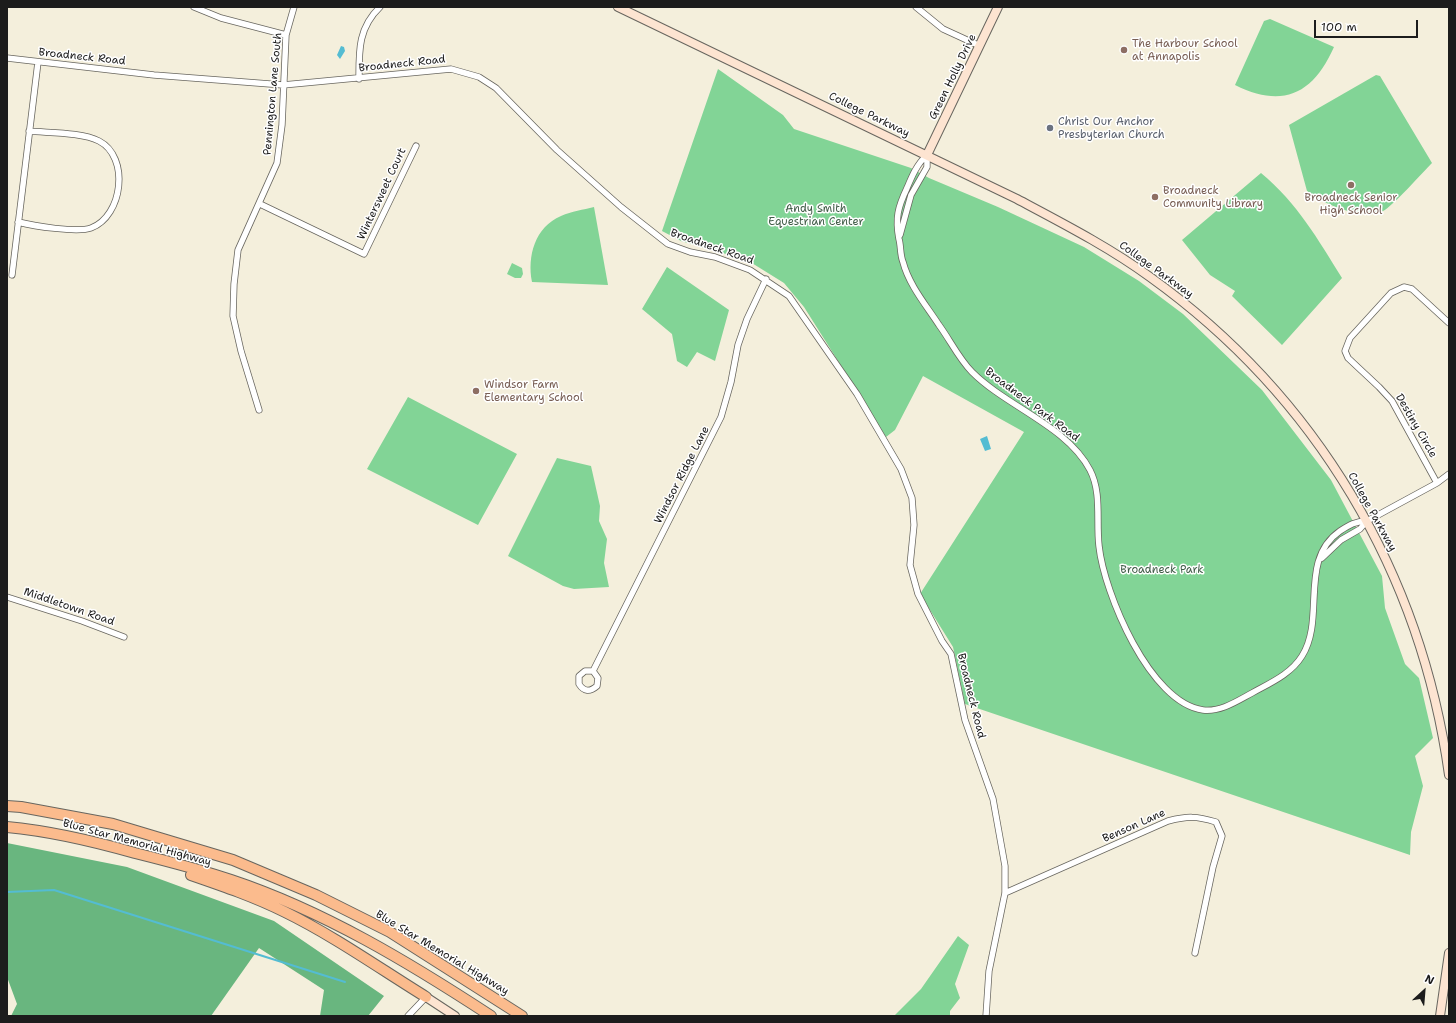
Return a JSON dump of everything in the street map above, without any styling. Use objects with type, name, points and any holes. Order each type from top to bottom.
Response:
[{"type":"highway","name":"Blue Star Memorial Highway","points":[[7,806],[21,807],[113,824],[233,860],[316,895],[390,932],[522,1016]]},
{"type":"highway","name":"Blue Star Memorial Highway","points":[[7,827],[57,834],[161,860],[231,880],[318,916],[405,962],[491,1016]]},
{"type":"highway","points":[[161,860],[176,870],[250,896],[315,928],[426,997]]},
{"type":"main road","name":"College Parkway","points":[[618,7],[1017,199],[1099,244],[1150,276],[1201,317],[1250,362],[1297,416],[1339,475],[1367,521],[1397,584],[1414,626],[1431,682],[1446,741],[1449,775]]},
{"type":"main road","name":"Green Holly Drive","points":[[927,156],[998,7]]},
{"type":"main road","points":[[1440,1016],[1449,953]]},
{"type":"main road","points":[[426,997],[455,1016]]},
{"type":"street","points":[[194,7],[221,18],[286,35]]},
{"type":"street","name":"Pennington Lane South","points":[[259,410],[241,351],[233,316],[234,284],[238,250],[260,204],[277,163],[282,125],[286,35],[294,7]]},
{"type":"street","points":[[359,79],[359,46],[366,26],[380,7]]},
{"type":"street","points":[[916,7],[943,29],[980,46]]},
{"type":"street","name":"Broadneck Road","points":[[7,58],[183,78],[283,85],[359,79],[451,69],[479,77],[496,88],[557,150],[622,207],[668,244],[690,252],[715,257],[750,270],[766,279],[789,296],[828,349],[857,394],[901,468],[912,498],[914,525],[910,565],[918,594],[942,641],[951,654],[965,720],[993,799],[1005,866],[1005,893],[988,971],[986,1016]]},
{"type":"street","points":[[12,275],[38,62]]},
{"type":"street","points":[[18,222],[84,230],[99,224],[106,219],[116,204],[120,168],[118,162],[107,146],[91,137],[29,131]]},
{"type":"street","name":"Wintersweet Court","points":[[260,204],[364,254],[416,146]]},
{"type":"street","name":"Broadneck Park Road","points":[[927,156],[927,167],[911,195],[899,237],[902,261],[910,282],[966,365],[987,385],[1060,436],[1083,458],[1095,483],[1099,547],[1107,584],[1115,606],[1126,632],[1156,677],[1184,704],[1202,710],[1225,707],[1275,681],[1294,666],[1303,656],[1310,638],[1314,584],[1326,544],[1335,535],[1356,521],[1367,521]]},
{"type":"street","name":"Windsor Ridge Lane","points":[[593,671],[721,417],[731,382],[738,345],[747,319],[766,279]]},
{"type":"street","name":"Destiny Circle","points":[[1436,483],[1392,401],[1380,387],[1348,358],[1345,351],[1346,345],[1355,332],[1391,292],[1404,287],[1412,289],[1449,323]]},
{"type":"street","points":[[1367,521],[1436,483],[1449,474]]},
{"type":"street","name":"Middletown Road","points":[[7,597],[124,637]]},
{"type":"street","name":"Benson Lane","points":[[1005,893],[1168,821],[1183,817],[1198,816],[1216,822],[1222,836],[1213,867],[1195,953]]},
{"type":"street","points":[[408,1016],[426,997]]},
{"type":"green space","points":[[1270,19],[1334,47],[1326,63],[1316,76],[1306,86],[1295,93],[1282,96],[1268,96],[1252,92],[1235,85],[1264,21]]},
{"type":"green space","name":"Broadneck Park","points":[[718,69],[783,115],[794,129],[911,168],[929,178],[998,207],[1084,247],[1139,281],[1183,314],[1262,390],[1331,480],[1382,576],[1385,608],[1405,664],[1419,678],[1433,738],[1415,756],[1423,786],[1411,832],[1410,855],[965,704],[953,647],[920,594],[1024,432],[923,376],[895,430],[886,437],[804,307],[784,283],[747,260],[681,241],[662,231]]},
{"type":"green space","points":[[1376,75],[1380,76],[1432,163],[1387,208],[1383,211],[1365,214],[1344,210],[1333,206],[1307,191],[1289,125]]},
{"type":"green space","points":[[1261,173],[1296,209],[1315,235],[1342,278],[1282,345],[1232,296],[1235,291],[1210,275],[1182,240]]},
{"type":"green space","points":[[594,207],[608,285],[532,282],[532,253],[539,235],[545,227],[561,216]]},
{"type":"green space","points":[[512,263],[522,268],[523,274],[521,278],[515,278],[507,274]]},
{"type":"green space","points":[[667,267],[729,310],[715,361],[697,352],[687,367],[677,361],[672,334],[642,309]]},
{"type":"green space","points":[[408,397],[517,454],[478,525],[367,469]]},
{"type":"green space","points":[[557,458],[591,466],[600,506],[599,521],[607,539],[604,563],[609,587],[574,589],[563,586],[508,556]]},
{"type":"green space","points":[[7,843],[127,867],[274,921],[384,996],[368,1016],[320,1016],[324,990],[259,948],[211,1016],[11,1016],[17,1004],[7,977]]},
{"type":"green space","points":[[958,936],[969,945],[955,984],[960,998],[950,1011],[950,1016],[894,1016],[921,989]]},
{"type":"water","points":[[341,46],[344,47],[345,51],[340,59],[337,55]]},
{"type":"water","points":[[987,436],[991,449],[985,451],[980,439]]},
{"type":"waterway","points":[[7,892],[54,890],[345,982]]},
{"type":"place","name":"The Harbour School at Annapolis","points":[[1124,50]]},
{"type":"place","name":"Christ Our Anchor Presbyterian Church","points":[[1050,128]]},
{"type":"place","name":"Broadneck Senior High School","points":[[1351,185]]},
{"type":"place","name":"Broadneck Community Library","points":[[1155,197]]},
{"type":"place","name":"Windsor Farm Elementary School","points":[[476,391]]},
{"type":"park label","name":"Andy Smith Equestrian Center","points":[[816,215]]}]
